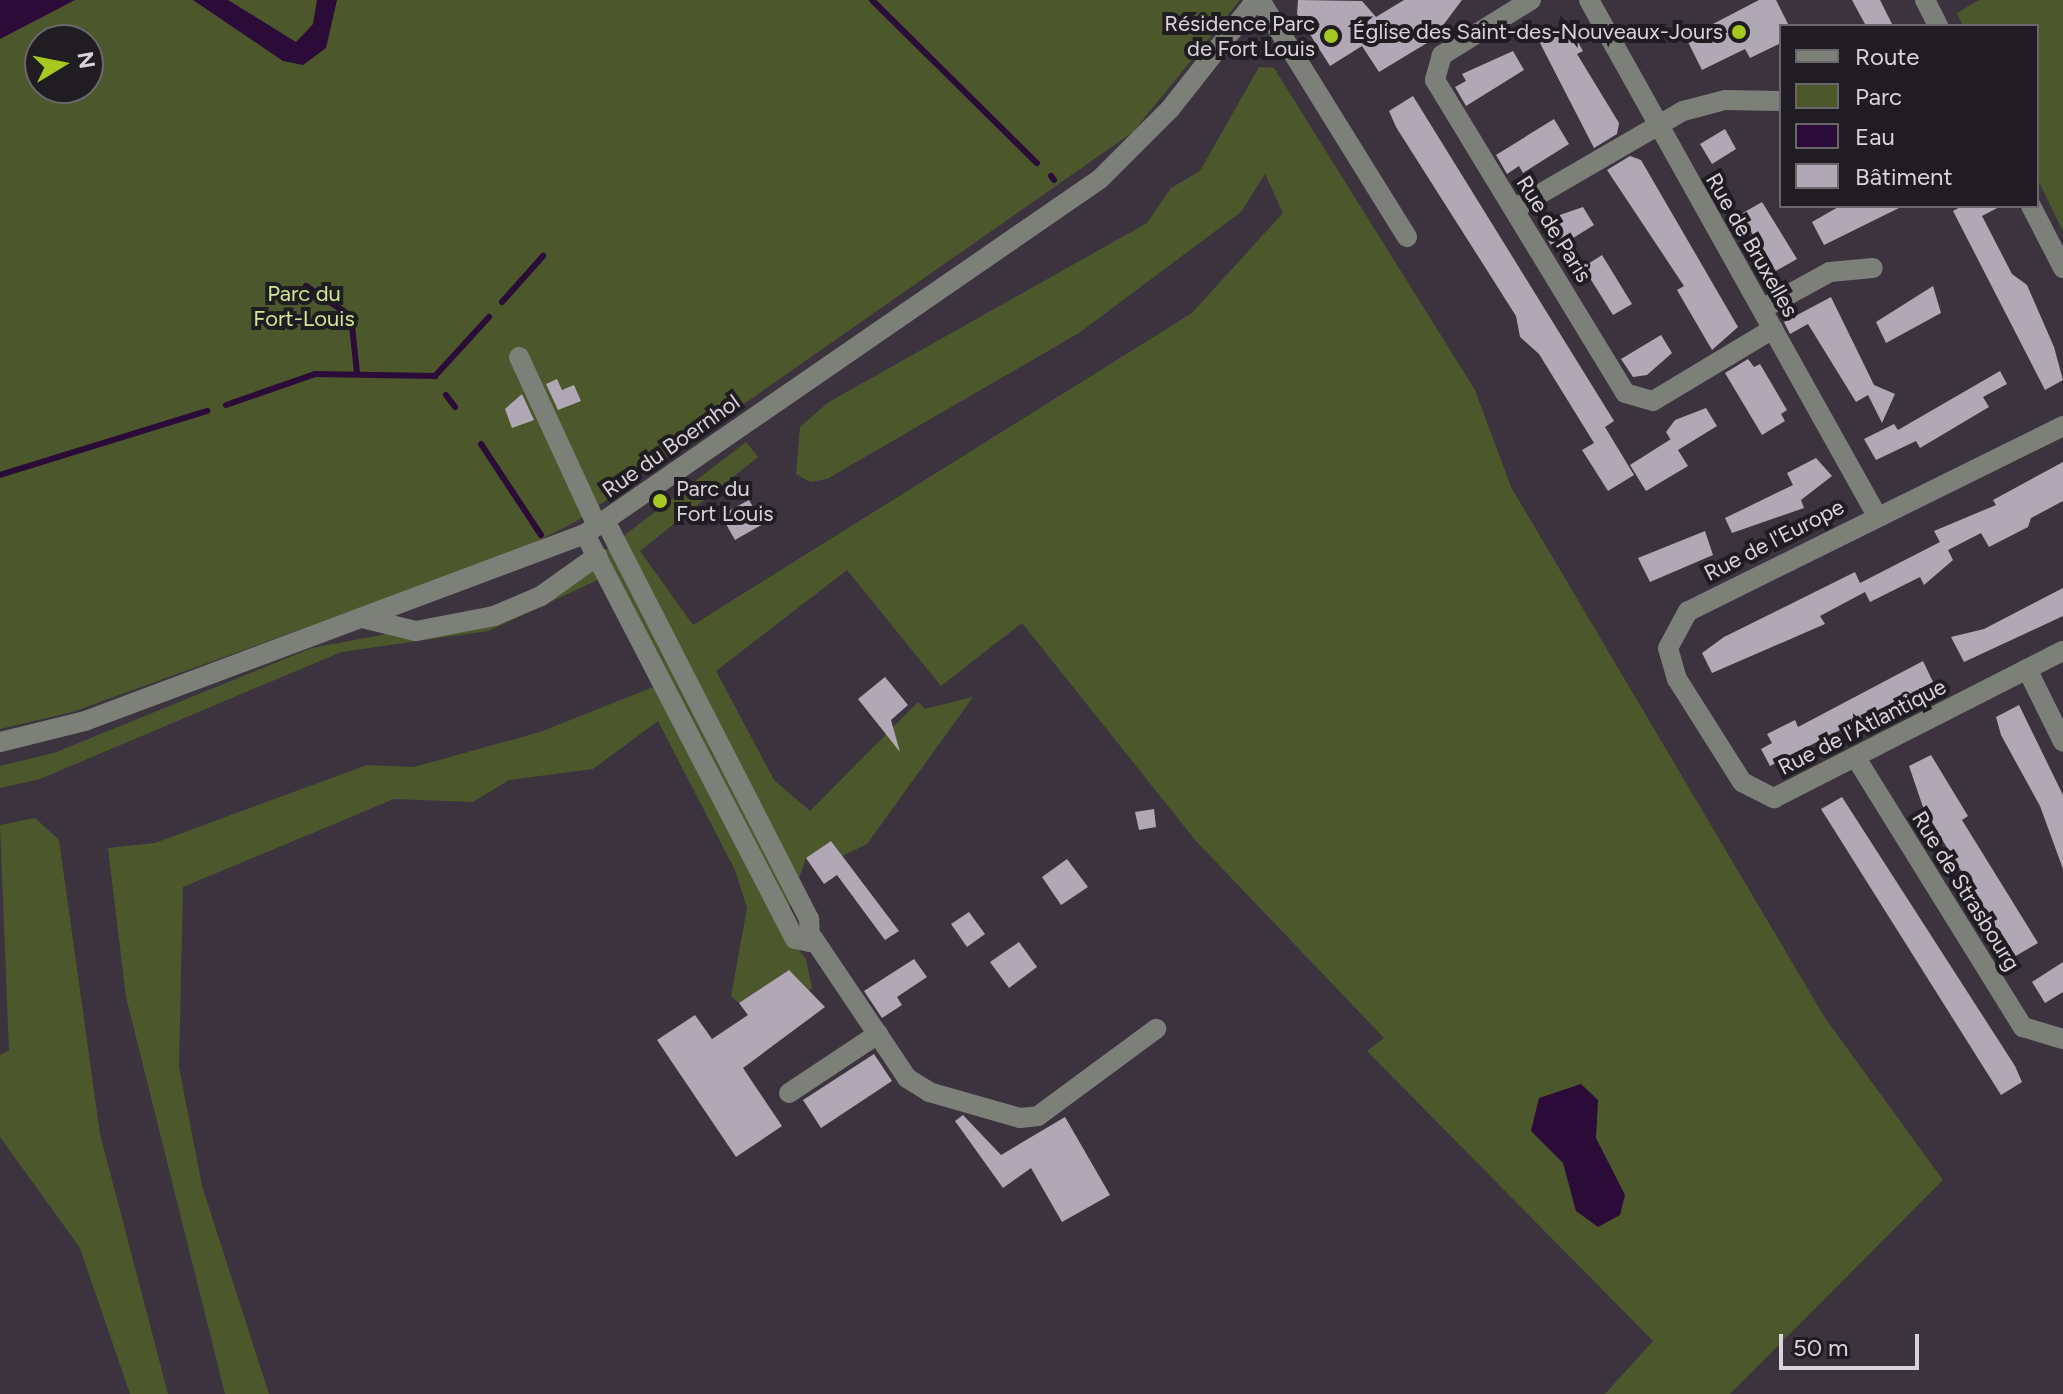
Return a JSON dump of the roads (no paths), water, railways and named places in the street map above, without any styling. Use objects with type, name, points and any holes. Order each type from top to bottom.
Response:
[{"type":"street","points":[[1258,0],[1407,237]]},
{"type":"street","name":"Rue du Boernhol","points":[[0,742],[85,721],[366,619],[596,527],[1100,179],[1165,116],[1258,0]]},
{"type":"street","name":"Rue de Paris","points":[[1531,0],[1442,55],[1434,74],[1621,386],[1641,402],[1773,329]]},
{"type":"street","name":"Rue de Bruxelles","points":[[1589,0],[1655,126],[1762,309],[1876,514]]},
{"type":"street","points":[[1925,0],[1937,24]]},
{"type":"street","points":[[1514,209],[1655,126],[1716,101],[1779,101]]},
{"type":"street","points":[[2032,208],[2063,268]]},
{"type":"street","points":[[1762,309],[1830,272],[1873,268]]},
{"type":"street","points":[[519,357],[596,527],[813,938],[907,1078],[929,1092],[1025,1119],[1156,1029]]},
{"type":"street","name":"Rue de l'Europe","points":[[1707,726],[1670,662],[1675,624],[1876,514],[2000,451],[2063,413]]},
{"type":"street","name":"Rue de l'Europe","points":[[2000,451],[2063,426]]},
{"type":"street","points":[[596,527],[597,556],[795,939],[813,938]]},
{"type":"street","points":[[366,619],[416,631],[494,616],[541,596],[597,556]]},
{"type":"street","name":"Rue de l'Atlantique","points":[[1707,726],[1742,782],[1767,797],[1856,758],[2063,651]]},
{"type":"street","points":[[2027,669],[2063,742]]},
{"type":"street","name":"Rue de Strasbourg","points":[[1856,758],[2018,1020],[2054,1039]]},
{"type":"street","points":[[789,1093],[878,1034]]},
{"type":"water","points":[[0,0],[75,0],[24,24],[0,39]]},
{"type":"water","points":[[193,0],[228,0],[296,42],[313,24],[317,0],[337,0],[326,48],[303,65],[283,61]]},
{"type":"water","points":[[1581,1084],[1598,1100],[1596,1138],[1625,1195],[1620,1215],[1598,1227],[1576,1211],[1563,1163],[1531,1131],[1539,1098]]},
{"type":"waterway","points":[[872,0],[1037,163]]},
{"type":"waterway","points":[[1051,176],[1054,180]]},
{"type":"waterway","points":[[502,302],[543,256]]},
{"type":"waterway","points":[[306,286],[351,316],[357,373]]},
{"type":"waterway","points":[[226,405],[315,374],[435,376],[489,317]]},
{"type":"waterway","points":[[446,395],[455,407]]},
{"type":"waterway","points":[[0,475],[207,411]]},
{"type":"waterway","points":[[481,444],[541,535]]},
{"type":"place","name":"Église des Saint-des-Nouveaux-Jours","points":[[1739,32]]},
{"type":"place","name":"Résidence Parc de Fort Louis","points":[[1331,36]]},
{"type":"place","name":"Parc du Fort Louis","points":[[660,501]]},
{"type":"park label","name":"Parc du Fort-Louis","points":[[304,306]]}]
